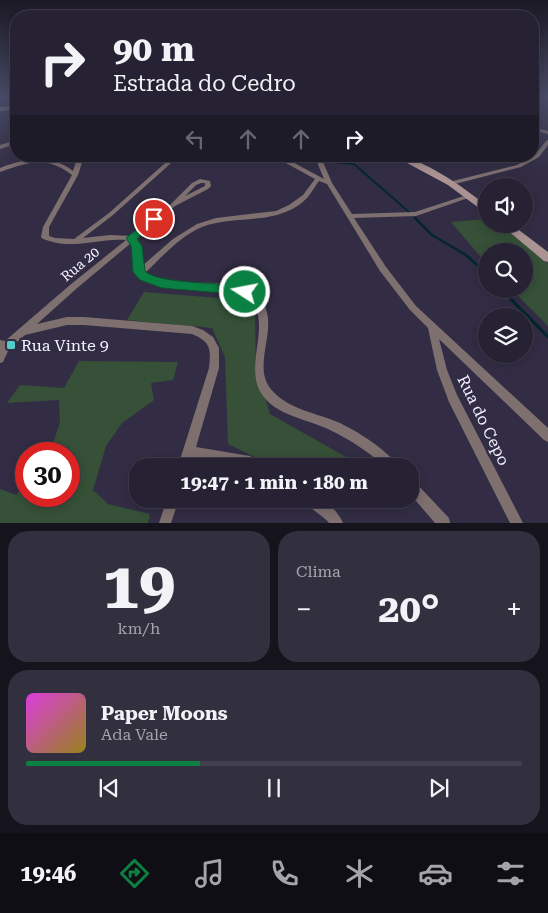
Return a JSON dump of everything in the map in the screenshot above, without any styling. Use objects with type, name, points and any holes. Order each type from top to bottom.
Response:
[{"type":"street","points":[[539,153],[548,142]]},
{"type":"street","points":[[0,170],[21,162]]},
{"type":"street","points":[[50,162],[65,166],[75,175]]},
{"type":"street","points":[[79,162],[75,175],[44,233],[45,237],[51,240],[131,238],[136,246],[139,272],[144,277],[162,283],[235,290],[252,297],[262,311],[264,320],[260,369],[263,385],[269,395],[280,404],[332,426],[364,443],[382,458]]},
{"type":"street","points":[[76,240],[111,214],[169,162]]},
{"type":"street","points":[[292,162],[318,180],[329,183]]},
{"type":"street","points":[[320,162],[329,183],[396,288],[432,327],[548,436]]},
{"type":"street","points":[[410,162],[451,183],[478,203]]},
{"type":"street","points":[[451,183],[519,166],[526,162]]},
{"type":"street","points":[[139,272],[179,239],[200,226],[215,221],[272,214],[288,209],[307,196],[318,180]]},
{"type":"street","name":"Rua 20","points":[[3,345],[24,331],[131,238],[173,205],[194,184],[200,181],[208,182],[206,188],[173,205]]},
{"type":"street","points":[[350,216],[416,214],[469,196]]},
{"type":"street","points":[[516,233],[548,258]]},
{"type":"street","points":[[24,331],[67,321],[84,321],[192,330],[203,334],[212,341],[215,352],[214,368],[187,458]]},
{"type":"street","name":"Rua do Cepo","points":[[432,327],[442,370],[453,398],[517,523]]},
{"type":"street","points":[[0,359],[3,345]]},
{"type":"street","points":[[189,452],[226,458]]},
{"type":"street","points":[[419,495],[444,523]]},
{"type":"street","points":[[165,523],[170,508]]},
{"type":"street","points":[[322,508],[338,523]]},
{"type":"green space","points":[[478,220],[478,233],[512,233],[524,243],[478,243],[478,254],[451,222]]},
{"type":"green space","points":[[533,251],[548,263],[548,326],[533,311],[533,308],[530,308],[520,298],[533,298]]},
{"type":"green space","points":[[144,292],[230,299],[251,306],[255,316],[256,368],[270,414],[348,458],[257,458],[228,444],[225,357],[212,328],[127,320]]},
{"type":"green space","points":[[79,361],[178,362],[173,380],[151,383],[154,400],[122,423],[106,446],[93,490],[108,504],[150,514],[148,523],[0,523],[0,489],[15,495],[15,507],[80,507],[80,442],[53,442],[60,423],[59,400],[7,403],[20,385],[64,388]]},
{"type":"waterway","points":[[335,162],[354,164],[409,212]]},
{"type":"waterway","points":[[415,218],[432,235],[466,255],[478,266]]},
{"type":"waterway","points":[[510,298],[548,337]]},
{"type":"place","name":"Rua Vinte 9","points":[[11,345]]},
{"type":"route","points":[[154,219],[131,238],[135,241],[139,272],[144,277],[162,283],[245,292]]}]
